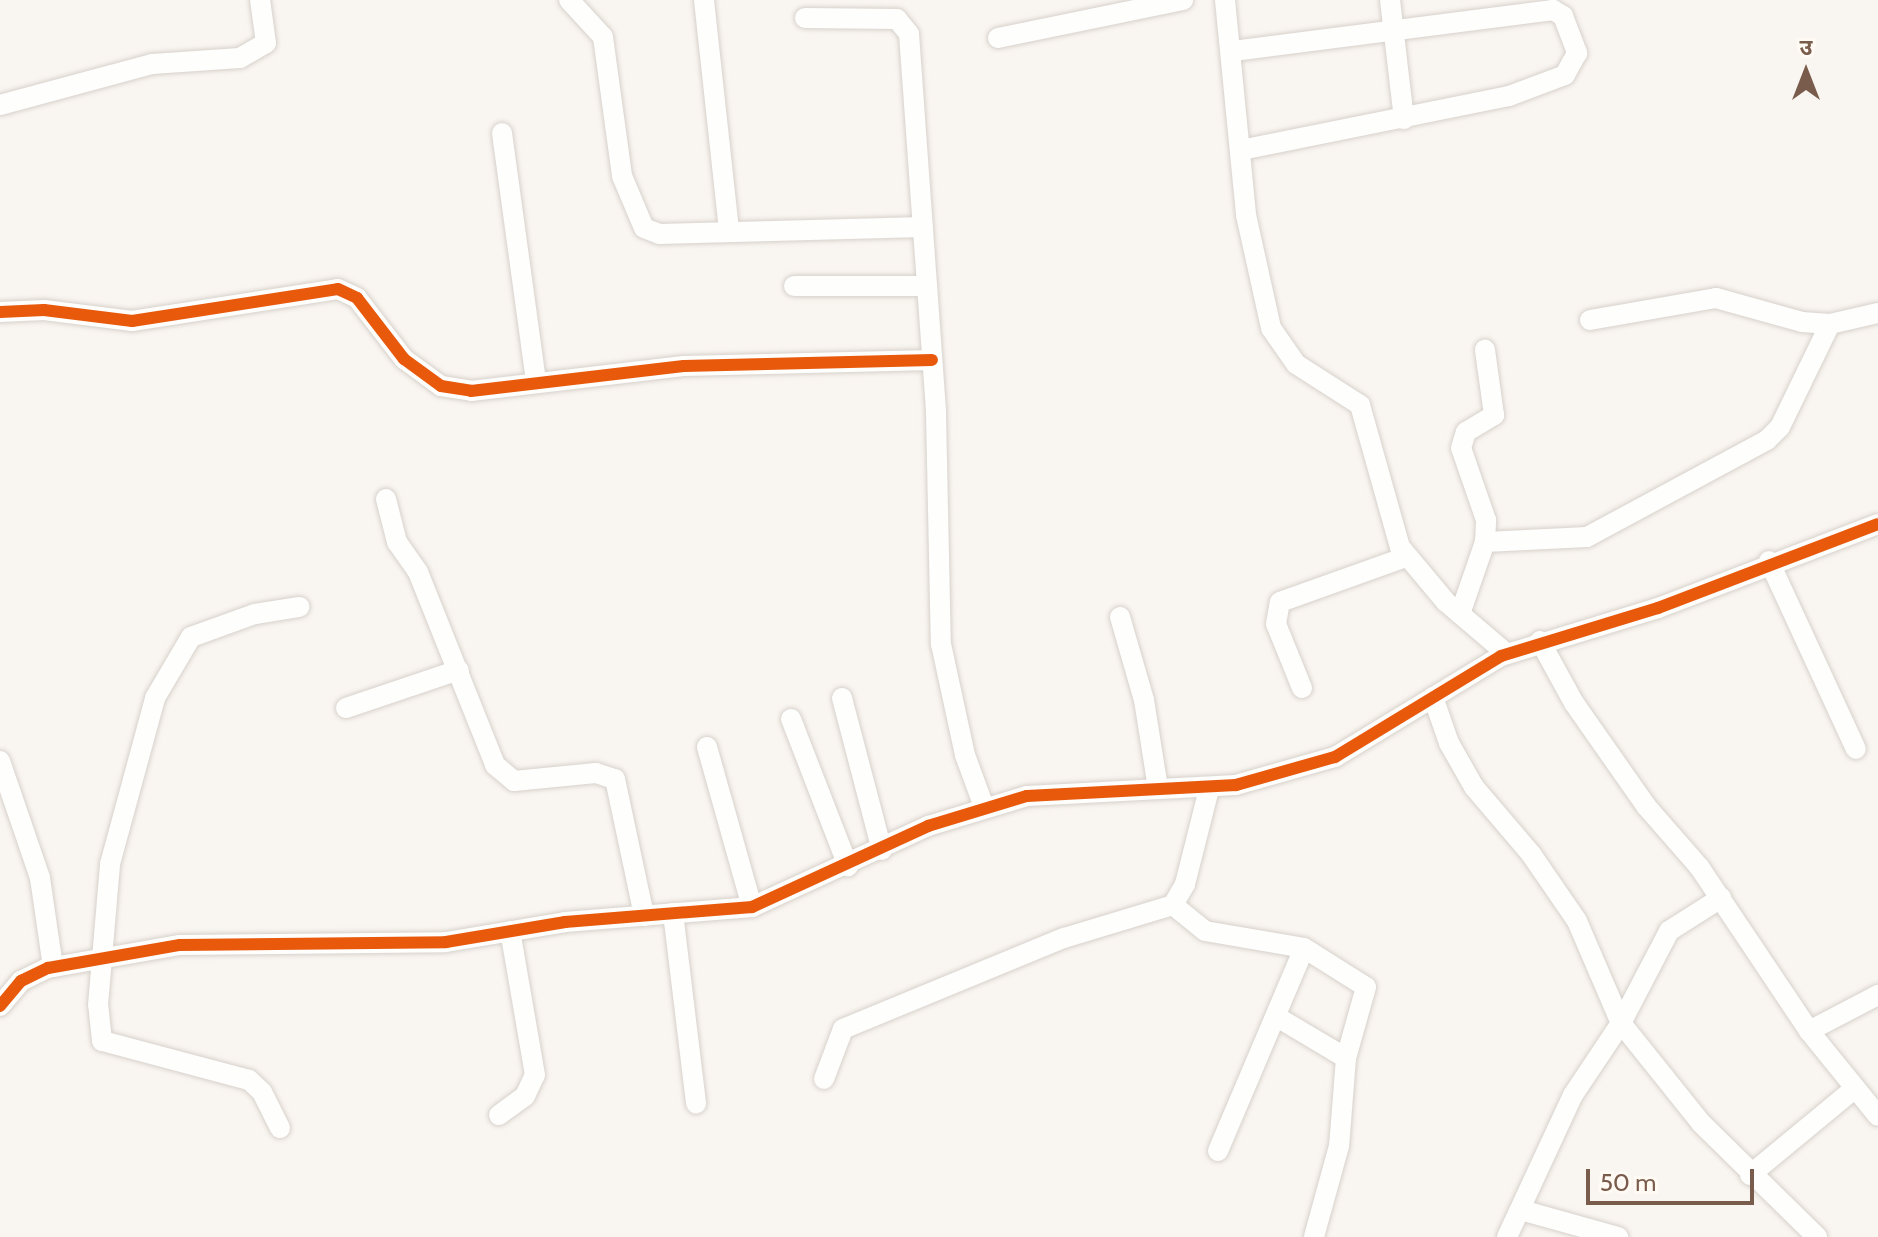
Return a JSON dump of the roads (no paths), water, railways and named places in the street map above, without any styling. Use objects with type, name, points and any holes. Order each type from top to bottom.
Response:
[{"type":"street","points":[[0,105],[152,64],[240,58],[266,43],[260,0]]},
{"type":"street","points":[[569,0],[605,44],[622,176],[644,228],[660,234],[923,227]]},
{"type":"street","points":[[704,0],[729,230]]},
{"type":"street","points":[[998,38],[1183,0]]},
{"type":"street","points":[[1225,0],[1233,51],[1246,215],[1271,328],[1296,364],[1360,405],[1406,557],[1460,614],[1507,654]]},
{"type":"street","points":[[1390,0],[1404,119]]},
{"type":"street","points":[[1233,51],[1553,10],[1563,16],[1577,53],[1565,75],[1509,96],[1240,150]]},
{"type":"street","points":[[805,18],[905,23],[932,360],[941,644],[965,755],[984,807]]},
{"type":"street","points":[[502,133],[536,381]]},
{"type":"street","points":[[794,286],[927,286]]},
{"type":"street","points":[[0,312],[44,310],[132,321],[338,289],[357,298],[404,359],[441,386],[471,391],[684,366],[932,360]]},
{"type":"street","points":[[1590,320],[1716,298],[1830,324],[1878,313]]},
{"type":"street","points":[[1485,542],[1587,537],[1767,440],[1780,427],[1830,324]]},
{"type":"street","points":[[1460,614],[1485,542],[1486,520],[1461,448],[1466,432],[1494,415],[1485,350]]},
{"type":"street","points":[[386,499],[397,542],[418,572],[505,778],[536,781],[596,773],[618,783],[644,916]]},
{"type":"street","points":[[0,1006],[21,981],[53,967],[180,945],[432,942],[644,916],[752,907],[984,807],[1065,790],[1209,789],[1335,757],[1507,654],[1540,641],[1658,608],[1769,561],[1878,524]]},
{"type":"street","points":[[1302,688],[1276,624],[1280,602],[1406,557]]},
{"type":"street","points":[[1769,561],[1856,749]]},
{"type":"street","points":[[280,1128],[262,1092],[249,1080],[102,1041],[100,959],[107,879],[133,767],[155,698],[179,651],[210,628],[299,607]]},
{"type":"street","points":[[1120,617],[1144,700],[1158,788]]},
{"type":"street","points":[[1540,641],[1574,703],[1646,806],[1721,898],[1809,1031],[1878,1116]]},
{"type":"street","points":[[346,708],[459,670]]},
{"type":"street","points":[[1433,697],[1449,743],[1474,787],[1531,854],[1577,921],[1621,1023],[1750,1175],[1817,1237]]},
{"type":"street","points":[[842,698],[882,850]]},
{"type":"street","points":[[791,719],[848,866]]},
{"type":"street","points":[[707,747],[752,907]]},
{"type":"street","points":[[0,761],[40,878],[53,967]]},
{"type":"street","points":[[824,1079],[843,1029],[1064,938],[1173,905],[1185,884],[1209,789]]},
{"type":"street","points":[[1507,1237],[1573,1095],[1621,1023],[1669,931],[1721,898]]},
{"type":"street","points":[[1173,905],[1205,931],[1304,948],[1366,987],[1346,1058],[1345,1119],[1314,1237]]},
{"type":"street","points":[[673,913],[696,1104]]},
{"type":"street","points":[[499,1115],[525,1096],[535,1075],[510,931]]},
{"type":"street","points":[[1218,1151],[1304,948]]},
{"type":"street","points":[[1809,1031],[1878,995]]},
{"type":"street","points":[[1277,1017],[1346,1058]]},
{"type":"street","points":[[1750,1175],[1854,1089]]},
{"type":"street","points":[[1521,1210],[1618,1237]]}]
